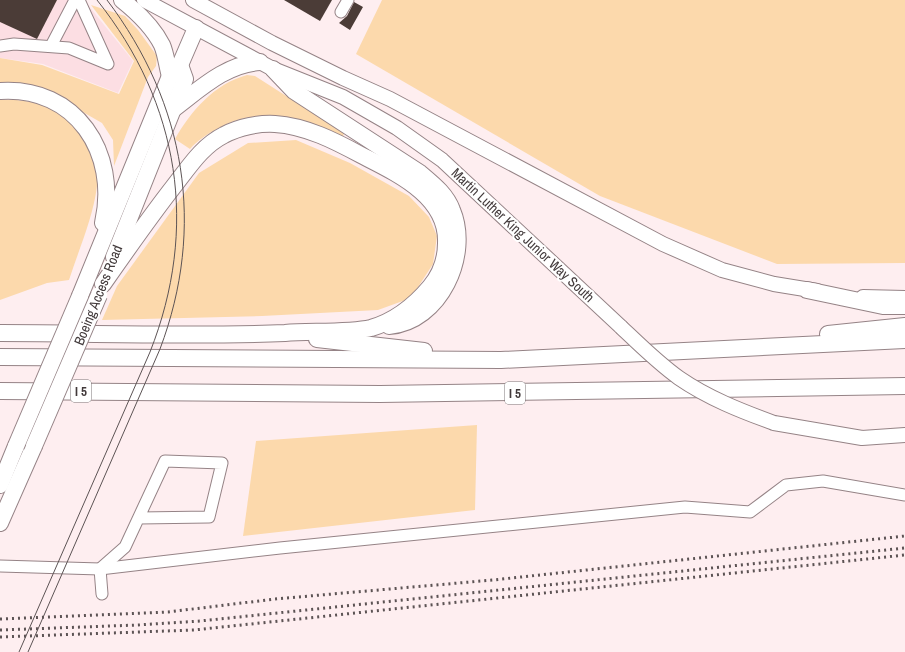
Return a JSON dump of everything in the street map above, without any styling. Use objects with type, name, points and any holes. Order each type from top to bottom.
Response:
[{"type":"highway","points":[[122,0],[145,20],[155,34],[175,70]]},
{"type":"highway","name":"Boeing Access Road","points":[[0,486],[175,70],[196,28]]},
{"type":"highway","points":[[0,333],[254,334],[398,326],[418,317],[432,304],[442,290],[450,276],[456,260],[458,249],[457,229],[453,211],[438,189],[420,173],[294,91],[266,66],[244,64],[218,76],[172,110]]},
{"type":"highway","name":"Boeing Access Road","points":[[0,524],[101,289],[185,79],[175,70]]},
{"type":"highway","points":[[0,91],[23,92],[38,96],[63,108],[76,117],[84,126],[100,152],[105,178],[106,209],[91,267]]},
{"type":"highway","points":[[101,289],[152,213],[206,147],[227,133],[241,128],[265,124],[285,125],[299,128],[317,135],[411,182],[430,199],[443,221],[447,235],[446,254],[434,282],[412,307],[390,321],[370,328]]},
{"type":"highway","points":[[807,290],[883,306],[905,306]]},
{"type":"highway","points":[[0,324],[118,333]]},
{"type":"highway","points":[[618,354],[905,326]]},
{"type":"highway","points":[[254,334],[345,342],[501,360]]},
{"type":"highway","points":[[0,357],[501,360],[905,340]]},
{"type":"highway","name":"I 5","points":[[0,391],[380,394],[674,391],[877,386],[905,383]]},
{"type":"highway","points":[[877,386],[905,386]]},
{"type":"highway","points":[[0,486],[20,478]]},
{"type":"main road","name":"Martin Luther King Junior Way South","points":[[144,0],[266,66],[343,97],[397,128],[442,160],[653,358],[680,378],[711,396],[740,410],[774,423],[862,438],[905,435]]},
{"type":"main road","points":[[193,0],[209,4],[272,43],[342,78],[390,99],[663,244],[722,270],[774,284],[807,290],[866,297],[905,298]]},
{"type":"main road","name":"Boeing Access Road","points":[[196,28],[209,4]]},
{"type":"lane","points":[[51,46],[75,0]]},
{"type":"lane","points":[[0,46],[14,44],[69,48],[108,64],[79,0]]},
{"type":"lane","points":[[341,12],[348,0]]},
{"type":"lane","points":[[100,570],[125,547],[165,462],[222,463],[209,517],[139,518]]},
{"type":"lane","points":[[0,566],[100,570],[280,548],[685,506],[750,512],[786,485],[823,481],[905,494]]},
{"type":"lane","points":[[100,570],[102,594]]},
{"type":"shaded area","points":[[0,0],[84,0],[133,61],[118,93],[43,64],[0,58]]},
{"type":"shaded area","points":[[382,0],[905,0],[905,263],[777,264],[600,196],[356,54]]},
{"type":"shaded area","points":[[91,5],[125,16],[138,30],[157,56],[156,66],[148,77],[114,166],[113,140],[102,123],[53,95],[0,85],[0,58],[42,65],[119,94],[134,61]]},
{"type":"shaded area","points":[[247,75],[255,76],[344,133],[343,137],[296,119],[280,116],[264,116],[248,117],[217,129],[206,135],[190,149],[175,139],[188,118],[214,92],[235,79]]},
{"type":"shaded area","points":[[0,100],[19,100],[38,104],[56,111],[72,122],[78,129],[92,157],[96,169],[97,186],[89,222],[69,280],[47,283],[0,300]]},
{"type":"shaded area","points":[[296,140],[350,163],[409,196],[429,217],[437,236],[433,264],[411,298],[378,310],[262,316],[102,320],[117,286],[199,173],[248,143]]},
{"type":"shaded area","points":[[477,425],[475,510],[243,536],[256,441]]},
{"type":"building","points":[[0,0],[57,0],[37,39],[0,22]]},
{"type":"building","points":[[284,0],[332,0],[320,21]]},
{"type":"building","points":[[354,2],[363,7],[350,30],[339,23],[347,16]]},
{"type":"tram line","points":[[19,652],[150,352],[165,306],[174,259],[177,214],[173,168],[163,124],[147,81],[125,40],[97,0]]},
{"type":"tram line","points":[[28,652],[160,349],[174,303],[182,258],[184,212],[180,168],[171,124],[155,81],[134,40],[107,0]]},
{"type":"railway","points":[[0,619],[168,612],[275,599],[493,580],[905,536]]},
{"type":"railway","points":[[0,630],[138,625],[200,621],[905,548]]},
{"type":"railway","points":[[0,637],[194,630],[905,555]]}]
